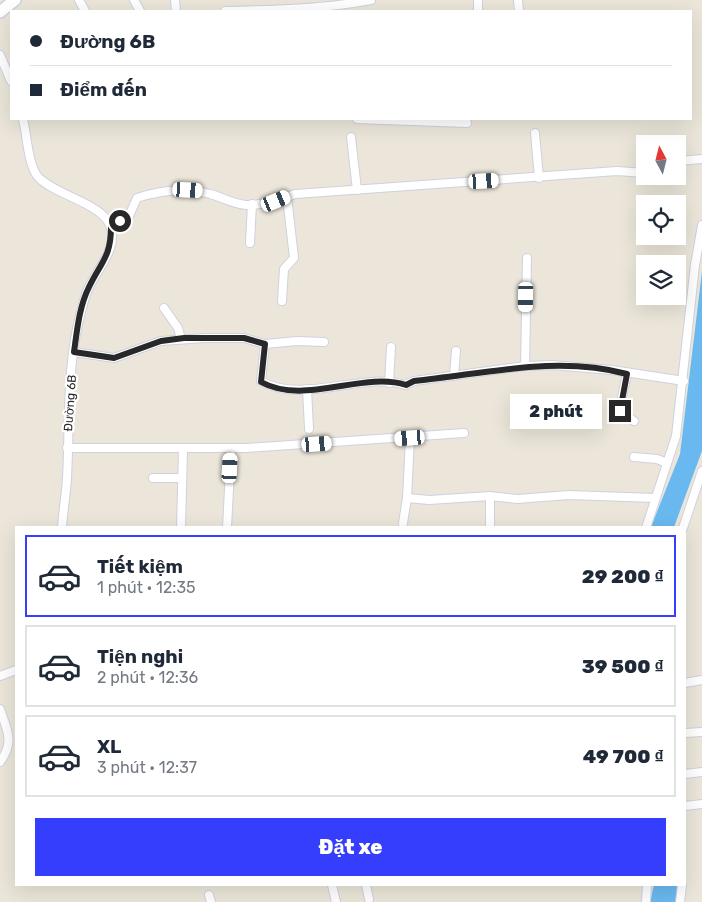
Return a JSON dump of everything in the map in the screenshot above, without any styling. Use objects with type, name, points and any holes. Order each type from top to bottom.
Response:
[{"type":"main road","points":[[0,12],[15,0]]},
{"type":"street","points":[[288,10],[342,6],[371,0]]},
{"type":"street","points":[[0,55],[10,79]]},
{"type":"street","points":[[23,120],[32,166],[38,177],[56,190],[96,210],[106,217],[111,227],[129,216],[137,198],[152,193],[177,190],[198,191],[228,201],[252,204],[276,201],[295,194],[617,171],[636,172]]},
{"type":"street","points":[[384,120],[467,123]]},
{"type":"street","points":[[535,133],[539,178]]},
{"type":"street","points":[[351,137],[357,190]]},
{"type":"street","points":[[686,159],[702,158]]},
{"type":"street","points":[[282,301],[284,268],[294,258],[287,197]]},
{"type":"street","points":[[250,242],[252,204]]},
{"type":"street","points":[[647,526],[654,498],[676,436],[684,381],[695,265],[702,225]]},
{"type":"street","name":"Đường 6B","points":[[62,526],[74,352],[80,313],[88,288],[109,253],[111,227]]},
{"type":"street","points":[[525,366],[527,258]]},
{"type":"street","points":[[164,308],[178,328],[181,339]]},
{"type":"street","points":[[74,352],[114,358],[161,341],[181,339],[244,338],[265,344],[297,340],[324,342]]},
{"type":"street","points":[[265,344],[261,382],[270,386],[307,389],[389,383],[406,385],[414,381],[525,366],[602,369],[684,381]]},
{"type":"street","points":[[389,383],[391,347]]},
{"type":"street","points":[[454,376],[456,351]]},
{"type":"street","points":[[627,374],[620,411],[634,421]]},
{"type":"street","points":[[307,389],[309,429]]},
{"type":"street","points":[[67,448],[231,449],[410,438],[464,432]]},
{"type":"street","points":[[403,523],[407,498],[410,438]]},
{"type":"street","points":[[181,526],[183,449]]},
{"type":"street","points":[[227,526],[231,449]]},
{"type":"street","points":[[634,457],[657,459],[667,464]]},
{"type":"street","points":[[684,526],[702,471]]},
{"type":"street","points":[[153,478],[182,478]]},
{"type":"street","points":[[407,498],[429,500],[490,496],[517,499],[569,495],[654,498]]},
{"type":"street","points":[[490,496],[490,526]]},
{"type":"street","points":[[0,676],[15,670]]},
{"type":"street","points":[[686,683],[702,680]]},
{"type":"street","points":[[0,709],[9,743],[8,752],[0,762]]},
{"type":"street","points":[[686,733],[702,732]]},
{"type":"street","points":[[686,774],[702,772]]},
{"type":"street","points":[[686,806],[702,804]]},
{"type":"street","points":[[332,886],[336,902]]},
{"type":"street","points":[[366,886],[369,899]]},
{"type":"street","points":[[646,902],[647,886]]},
{"type":"street","points":[[680,902],[682,886]]},
{"type":"water","points":[[702,271],[702,451],[674,526],[651,526],[680,454]]},
{"type":"water","points":[[654,886],[680,886],[678,902],[650,902]]},
{"type":"route","points":[[120,221],[111,227],[109,253],[88,288],[80,313],[74,352],[114,358],[161,341],[184,338],[244,338],[265,344],[261,382],[270,386],[294,389],[319,389],[369,383],[399,382],[406,385],[414,381],[525,366],[612,370],[627,374],[620,411]]}]
